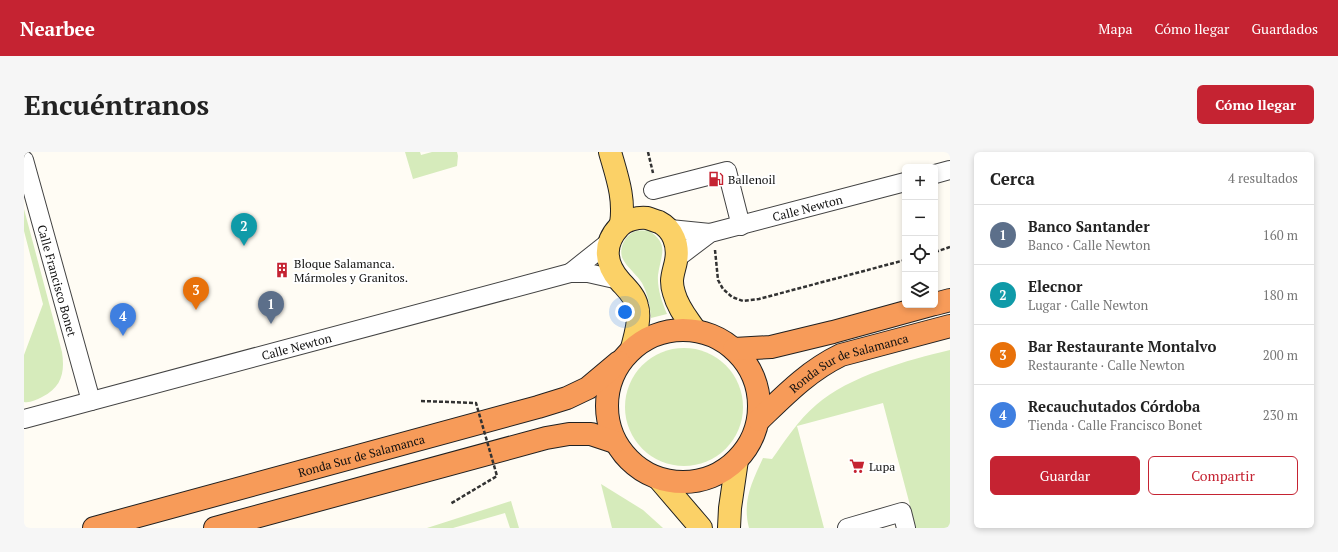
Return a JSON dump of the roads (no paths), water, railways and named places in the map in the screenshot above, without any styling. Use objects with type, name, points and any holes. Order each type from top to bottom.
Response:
[{"type":"highway","points":[[938,303],[950,300]]},
{"type":"highway","points":[[734,349],[771,347],[920,308]]},
{"type":"highway","name":"Ronda Sur de Salamanca","points":[[759,420],[796,384],[825,363],[841,356],[950,326]]},
{"type":"highway","name":"Ronda Sur de Salamanca","points":[[94,528],[567,398],[588,388],[626,355],[646,338],[662,332],[678,329],[695,330],[716,336],[734,349],[750,369],[759,393],[759,420],[751,442],[737,460],[714,476],[687,482],[659,479],[641,470],[626,458],[614,442],[606,415],[608,387],[626,355]]},
{"type":"highway","points":[[215,528],[546,438],[569,434],[591,434],[614,442]]},
{"type":"main road","points":[[610,152],[622,197],[623,210],[621,224]]},
{"type":"main road","points":[[622,152],[634,198],[647,218]]},
{"type":"main road","points":[[626,355],[637,328],[638,307],[633,296],[619,280],[608,260],[609,242],[616,230],[621,224],[632,219],[647,218],[670,229],[675,239],[677,258],[672,281],[674,293],[678,306],[695,330]]},
{"type":"main road","points":[[729,528],[730,508],[737,460]]},
{"type":"main road","points":[[659,479],[701,528]]},
{"type":"street","name":"Calle Francisco Bonet","points":[[24,160],[91,401]]},
{"type":"street","points":[[938,173],[950,170]]},
{"type":"street","points":[[655,189],[727,171],[741,226]]},
{"type":"street","name":"Calle Newton","points":[[670,229],[711,233],[902,183]]},
{"type":"street","name":"Calle Newton","points":[[677,258],[711,233]]},
{"type":"street","name":"Calle Newton","points":[[570,273],[609,242]]},
{"type":"street","name":"Calle Newton","points":[[24,419],[570,273],[588,273],[619,280]]},
{"type":"street","points":[[847,528],[902,512],[906,528]]},
{"type":"place","name":"Ballenoil","points":[[716,179]]},
{"type":"place","name":"Elecnor","points":[[244,246]]},
{"type":"place","name":"Bloque Salamanca. Mármoles y Granitos.","points":[[282,270]]},
{"type":"place","name":"Bar Restaurante Montalvo","points":[[196,310]]},
{"type":"place","name":"Banco Santander","points":[[271,324]]},
{"type":"place","name":"Recauchutados Córdoba","points":[[123,336]]},
{"type":"place","name":"Lupa","points":[[857,466]]}]
